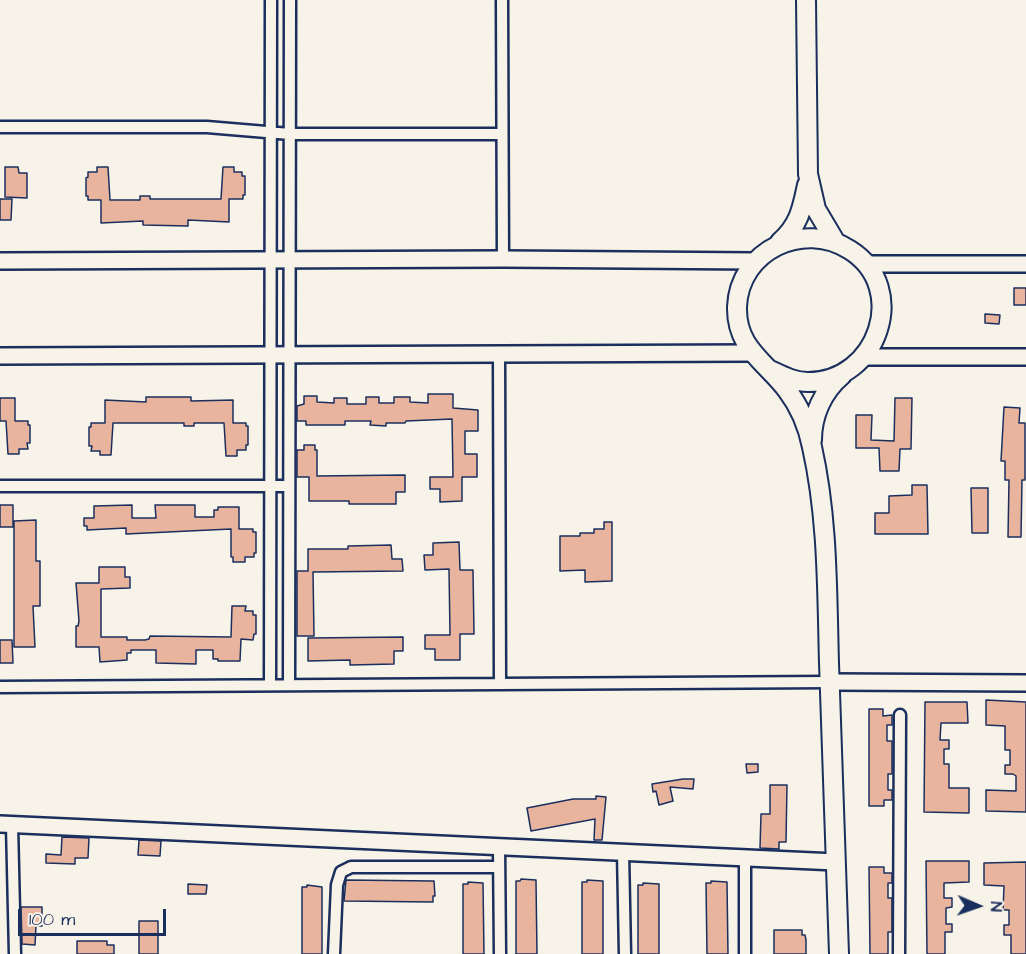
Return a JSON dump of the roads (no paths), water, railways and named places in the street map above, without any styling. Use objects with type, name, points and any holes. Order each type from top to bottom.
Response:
[{"type":"main road","points":[[806,0],[808,174],[802,212],[798,222],[778,244],[756,261],[743,282],[737,306],[738,323],[743,339],[752,354],[779,380],[797,405],[813,448]]},
{"type":"main road","points":[[808,174],[816,209],[835,242]]},
{"type":"main road","points":[[778,244],[796,238],[816,237],[835,242],[852,251],[866,264],[880,294],[879,327],[873,343],[864,357],[835,381],[819,405],[812,433],[823,521],[839,954]]},
{"type":"main road","points":[[0,261],[271,259],[756,261]]},
{"type":"main road","points":[[866,264],[1026,264]]},
{"type":"main road","points":[[0,356],[752,354]]},
{"type":"main road","points":[[864,357],[1026,357]]},
{"type":"main road","points":[[768,369],[786,378],[806,382],[827,380],[846,372]]},
{"type":"main road","points":[[830,682],[1026,683]]},
{"type":"main road","points":[[6,824],[837,862]]},
{"type":"street","points":[[270,685],[272,0]]},
{"type":"street","points":[[289,685],[291,0]]},
{"type":"street","points":[[502,0],[502,259]]},
{"type":"street","points":[[0,127],[207,127],[290,134],[502,134]]},
{"type":"street","points":[[499,354],[500,684]]},
{"type":"street","points":[[0,486],[289,486]]},
{"type":"street","points":[[0,687],[830,682]]},
{"type":"street","points":[[899,954],[900,715]]},
{"type":"street","points":[[6,824],[15,954]]},
{"type":"street","points":[[499,847],[500,954]]},
{"type":"street","points":[[623,852],[625,954]]},
{"type":"street","points":[[745,859],[745,954]]},
{"type":"street","points":[[334,954],[337,885],[341,872],[351,867],[499,867]]}]
